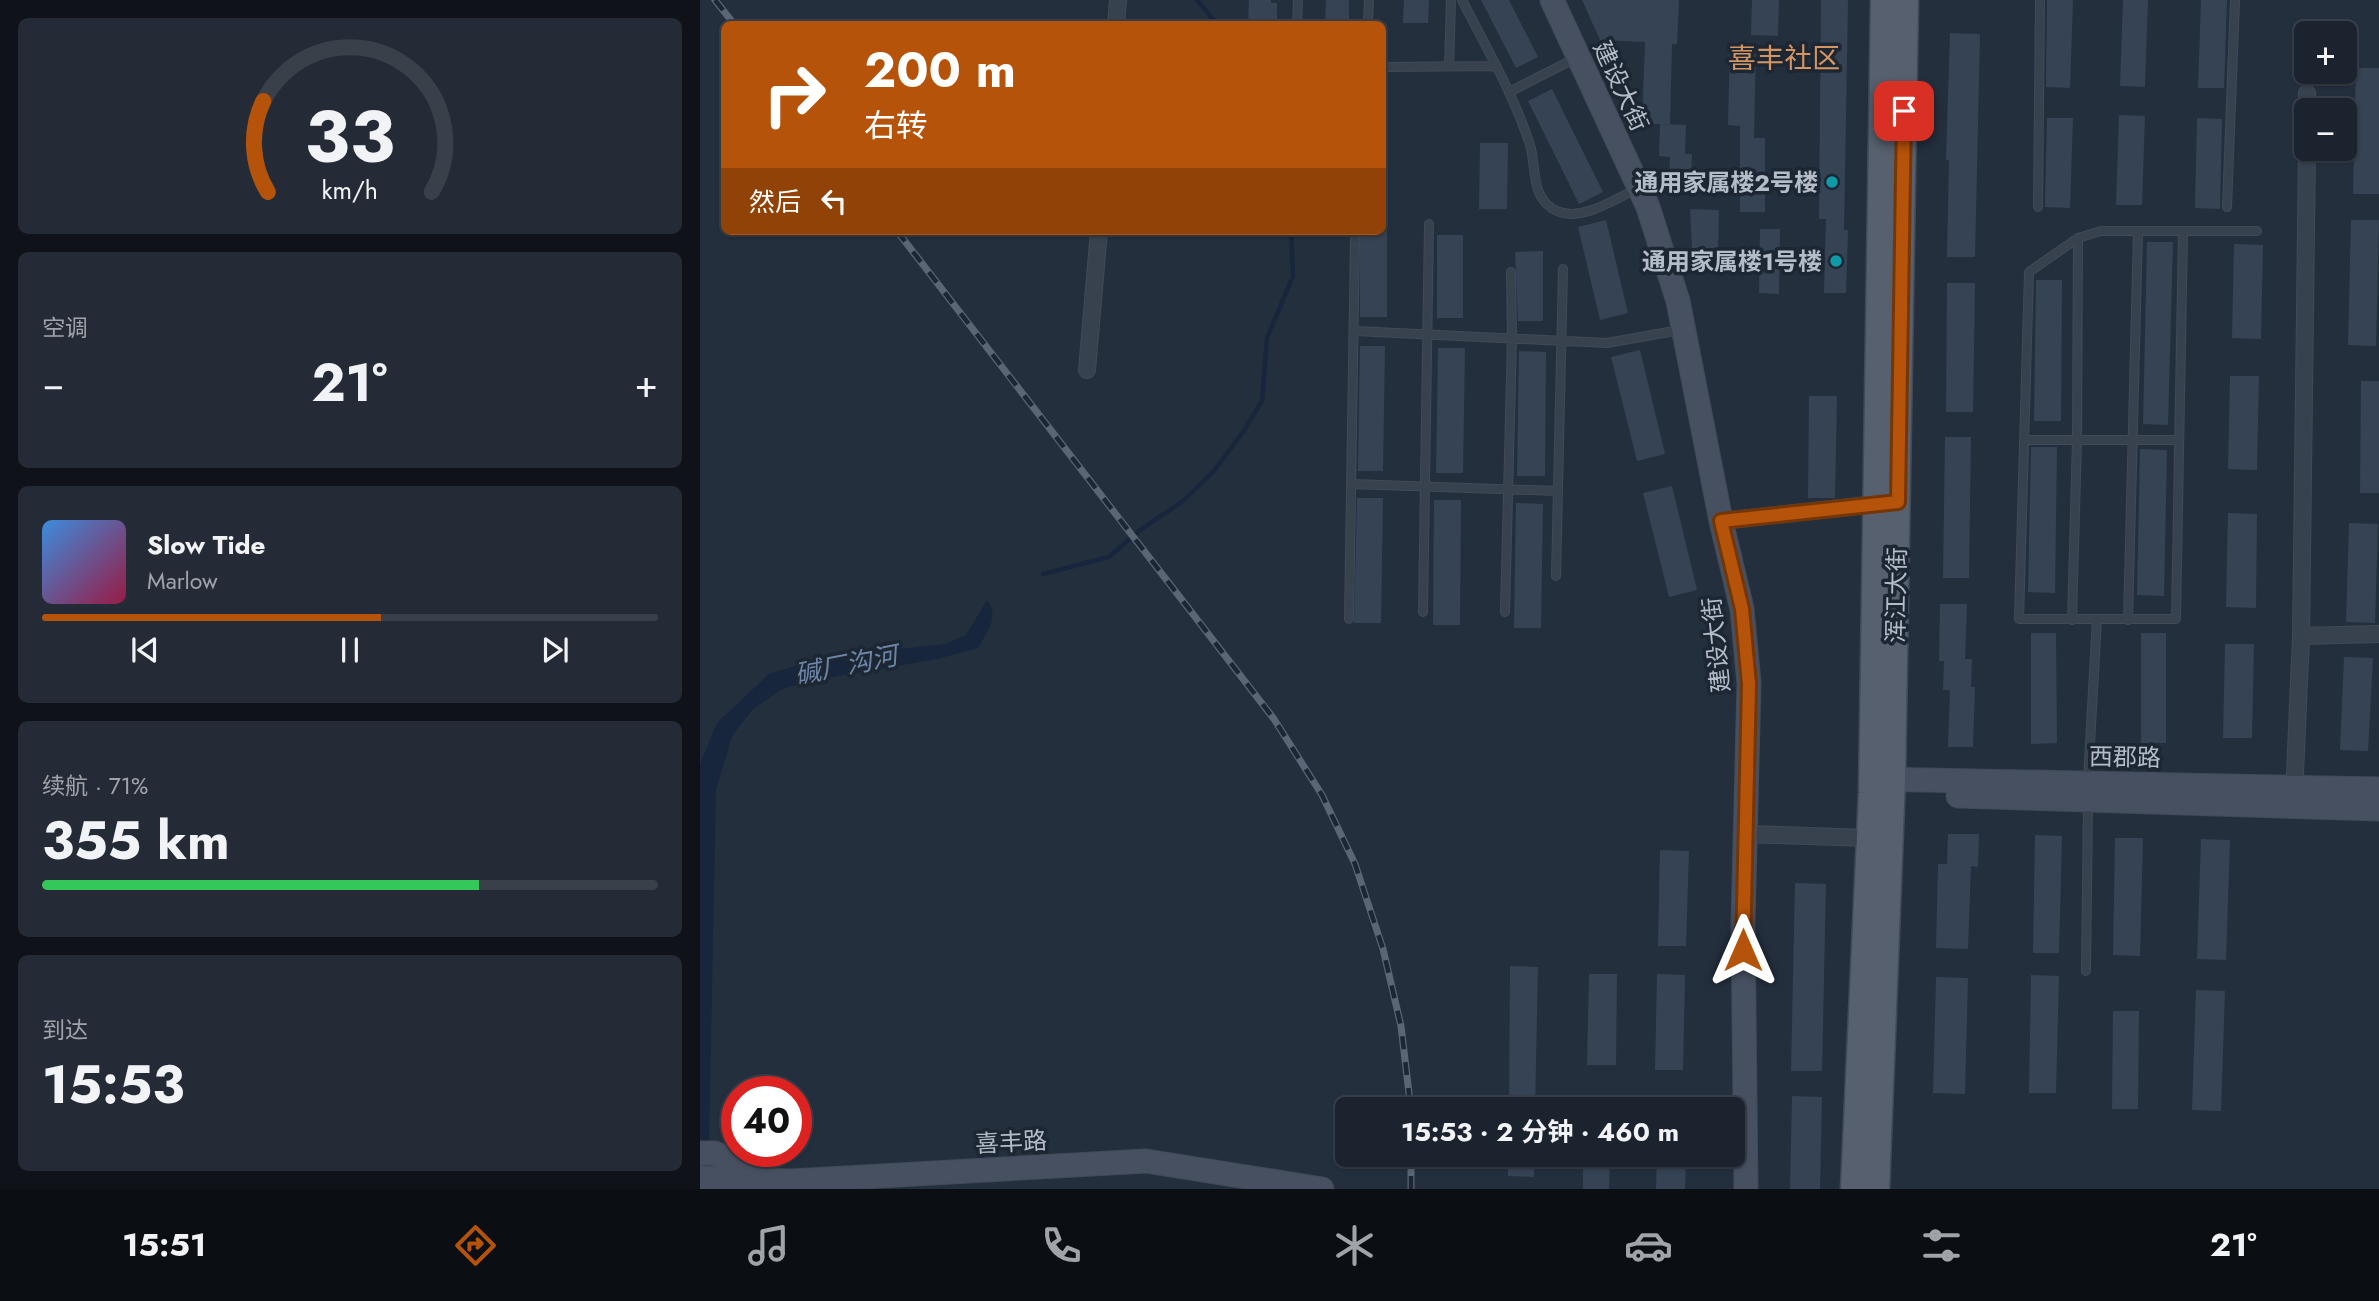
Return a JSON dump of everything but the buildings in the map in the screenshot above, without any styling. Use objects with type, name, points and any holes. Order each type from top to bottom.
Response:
[{"type":"main road","points":[[1883,0],[1886,503]]},
{"type":"main road","name":"浑江大街","points":[[1877,1189],[1886,503],[1906,0]]},
{"type":"main road","points":[[1853,1189],[1869,838],[1882,786]]},
{"type":"street","points":[[1116,21],[1118,0]]},
{"type":"street","name":"建设大街","points":[[1552,0],[1648,207],[1674,290],[1721,521],[1742,609],[1749,684],[1743,924],[1746,1189]]},
{"type":"street","points":[[2307,93],[2307,98]]},
{"type":"street","points":[[2294,797],[2301,636],[2307,161]]},
{"type":"street","points":[[1087,370],[1099,235]]},
{"type":"street","points":[[1721,521],[1886,503]]},
{"type":"street","points":[[2301,636],[2379,634]]},
{"type":"street","name":"西郡路","points":[[1882,786],[2294,797],[2379,809]]},
{"type":"street","name":"西郡路","points":[[2294,797],[2379,789]]},
{"type":"street","points":[[1745,834],[1869,838]]},
{"type":"street","points":[[707,1153],[765,1185]]},
{"type":"street","name":"喜丰路","points":[[707,1178],[765,1185],[792,1185],[1146,1161],[1322,1189]]},
{"type":"lane","points":[[1297,21],[1298,0]]},
{"type":"lane","points":[[1368,21],[1369,0]]},
{"type":"lane","points":[[1449,66],[1451,0]]},
{"type":"lane","points":[[1462,0],[1509,92],[1530,147],[1535,181],[1545,204],[1558,212],[1572,215],[1639,188]]},
{"type":"lane","points":[[2038,207],[2040,0]]},
{"type":"lane","points":[[2227,207],[2235,0]]},
{"type":"lane","points":[[1509,92],[1578,57]]},
{"type":"lane","points":[[1386,66],[1496,66]]},
{"type":"lane","points":[[1423,612],[1429,224]]},
{"type":"lane","points":[[2183,231],[2176,619],[2019,619],[2029,272],[2078,238],[2101,232],[2183,231],[2257,231]]},
{"type":"lane","points":[[2128,620],[2138,232]]},
{"type":"lane","points":[[1349,619],[1355,238]]},
{"type":"lane","points":[[2072,620],[2077,440],[2078,238]]},
{"type":"lane","points":[[1556,576],[1563,269]]},
{"type":"lane","points":[[1505,612],[1512,338],[1511,272]]},
{"type":"lane","points":[[1355,331],[1607,343],[1683,329]]},
{"type":"lane","points":[[2024,440],[2179,440]]},
{"type":"lane","points":[[1352,484],[1558,491]]},
{"type":"lane","points":[[2086,971],[2088,791],[2097,620]]},
{"type":"water","name":"碱厂沟河","points":[[987,600],[992,619],[978,648],[937,659],[822,679],[782,689],[752,710],[732,736],[716,790],[708,1189],[700,1189],[700,764],[717,723],[769,674],[824,657],[945,644],[966,635]]},
{"type":"waterway","name":"碱厂沟河","points":[[1197,0],[1214,21]]},
{"type":"waterway","name":"碱厂沟河","points":[[1043,574],[1109,557],[1140,530],[1183,501],[1214,471],[1243,432],[1262,401],[1267,338],[1293,276],[1291,235]]},
{"type":"railway","points":[[715,0],[732,21]]},
{"type":"railway","points":[[900,235],[1274,719],[1322,795],[1355,864],[1383,949],[1401,1026],[1409,1097]]},
{"type":"railway","points":[[1411,1167],[1411,1189]]},
{"type":"place","name":"通用家属楼2号楼","points":[[1832,182]]},
{"type":"place","name":"通用家属楼1号楼","points":[[1836,261]]},
{"type":"district","name":"喜丰社区","points":[[1784,58]]},
{"type":"route","points":[[1743,950],[1749,684],[1742,609],[1721,521],[1898,502],[1904,111]]}]
